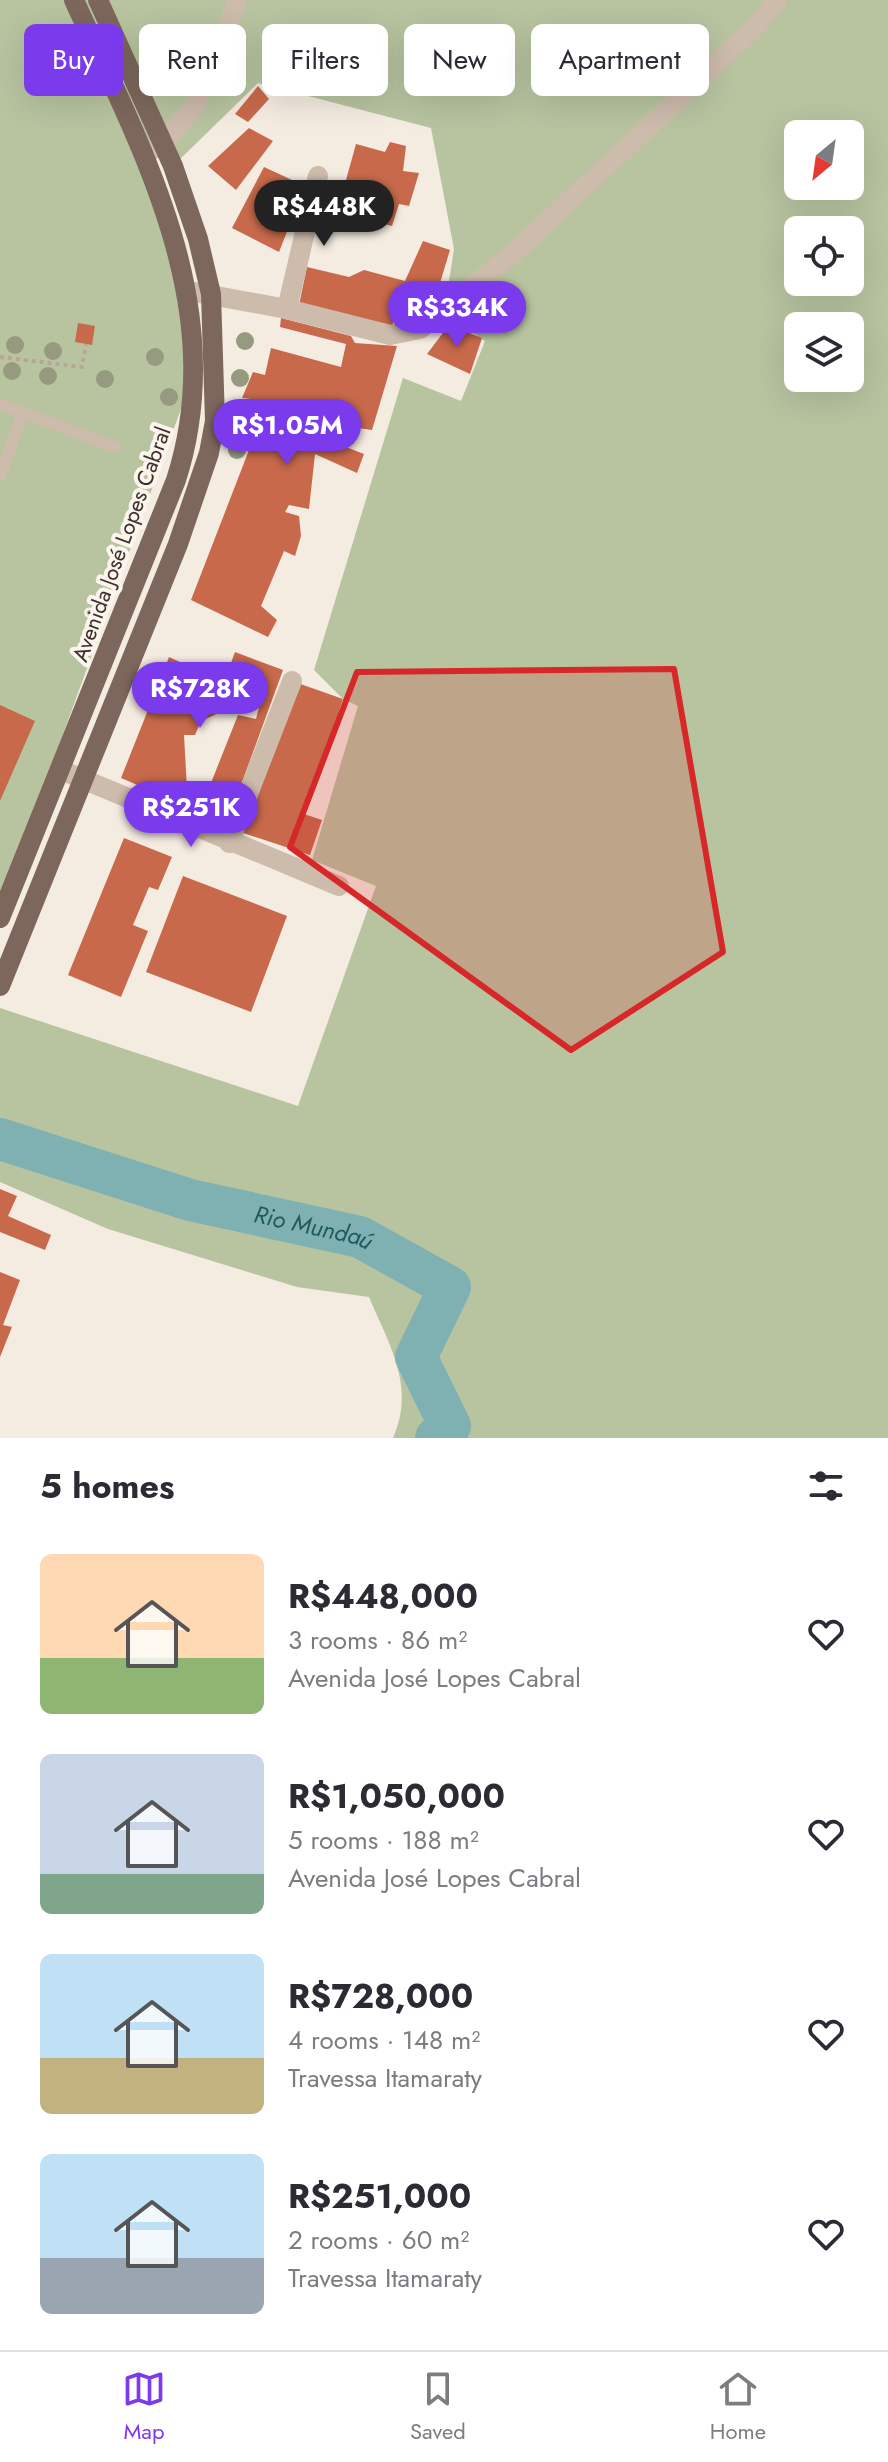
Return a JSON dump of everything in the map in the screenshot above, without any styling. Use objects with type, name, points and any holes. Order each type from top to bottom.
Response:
[{"type":"main road","name":"Avenida José Lopes Cabral","points":[[0,918],[176,480],[193,419],[189,291],[143,155],[74,0]]},
{"type":"main road","points":[[0,986],[189,516],[211,443],[216,392],[211,294],[198,239],[163,145],[98,0]]},
{"type":"main road","points":[[121,619],[144,628]]},
{"type":"street","points":[[143,155],[163,145],[206,81],[237,0]]},
{"type":"street","points":[[189,291],[287,309],[390,335],[420,329],[517,250],[755,27],[777,0]]},
{"type":"street","points":[[287,309],[318,176]]},
{"type":"street","points":[[229,843],[292,681]]},
{"type":"street","points":[[61,770],[229,843],[339,886]]},
{"type":"lane","points":[[0,404],[115,447]]},
{"type":"lane","points":[[0,476],[23,414]]},
{"type":"path","points":[[0,357],[82,367],[86,344]]},
{"type":"highlighted area","points":[[674,669],[723,952],[571,1050],[290,847],[357,672]]},
{"type":"green space","points":[[0,0],[888,0],[888,1438],[393,1438],[402,1401],[401,1383],[391,1349],[369,1297],[297,1287],[108,1229],[0,1182],[0,1008],[298,1106],[376,886],[312,860],[358,706],[343,699],[314,670],[403,378],[461,401],[485,341],[444,313],[454,249],[431,128],[308,96],[388,96],[388,24],[262,24],[262,84],[258,83],[246,95],[246,24],[139,24],[139,96],[245,96],[173,166],[135,133],[166,218],[194,373],[0,908]]},
{"type":"building","points":[[258,86],[262,96],[269,99],[248,122],[235,114]]},
{"type":"building","points":[[249,128],[273,141],[236,190],[208,166]]},
{"type":"building","points":[[390,142],[406,146],[403,171],[419,173],[409,206],[399,204],[392,226],[380,223],[376,229],[336,216],[356,144],[385,152]]},
{"type":"building","points":[[264,167],[305,186],[279,252],[232,228]]},
{"type":"building","points":[[423,241],[450,250],[430,316],[397,311],[391,329],[299,305],[307,267],[349,277],[364,270],[405,281]]},
{"type":"building","points":[[281,318],[351,336],[355,343],[397,346],[372,430],[325,423],[312,434],[364,454],[357,473],[315,454],[309,509],[289,505],[285,512],[299,516],[301,536],[295,556],[284,551],[261,606],[277,620],[268,637],[191,600],[268,401],[242,398],[253,372],[265,375],[271,348],[341,367],[346,344],[280,327]]},
{"type":"building","points":[[78,323],[95,326],[92,345],[75,342]]},
{"type":"building","points":[[449,325],[482,338],[470,374],[427,354]]},
{"type":"building","points":[[235,652],[283,670],[229,818],[199,813],[238,715],[256,719],[261,699],[241,688],[230,708],[201,721],[195,735],[184,735],[187,789],[182,804],[121,778],[169,657],[224,682]]},
{"type":"building","points":[[292,681],[343,699],[304,814],[322,820],[310,855],[240,832]]},
{"type":"building","points":[[0,705],[35,721],[0,801]]},
{"type":"building","points":[[124,838],[172,857],[158,890],[149,887],[133,925],[148,931],[121,997],[68,975]]},
{"type":"building","points":[[183,876],[287,916],[251,1012],[146,972]]},
{"type":"building","points":[[0,1189],[17,1196],[8,1216],[51,1235],[45,1250],[0,1232]]},
{"type":"building","points":[[0,1272],[20,1280],[3,1325],[12,1327],[0,1357]]},
{"type":"waterway","name":"Rio Mundaú","points":[[0,1139],[190,1200],[360,1237],[450,1287],[416,1357],[450,1426],[436,1438]]}]
